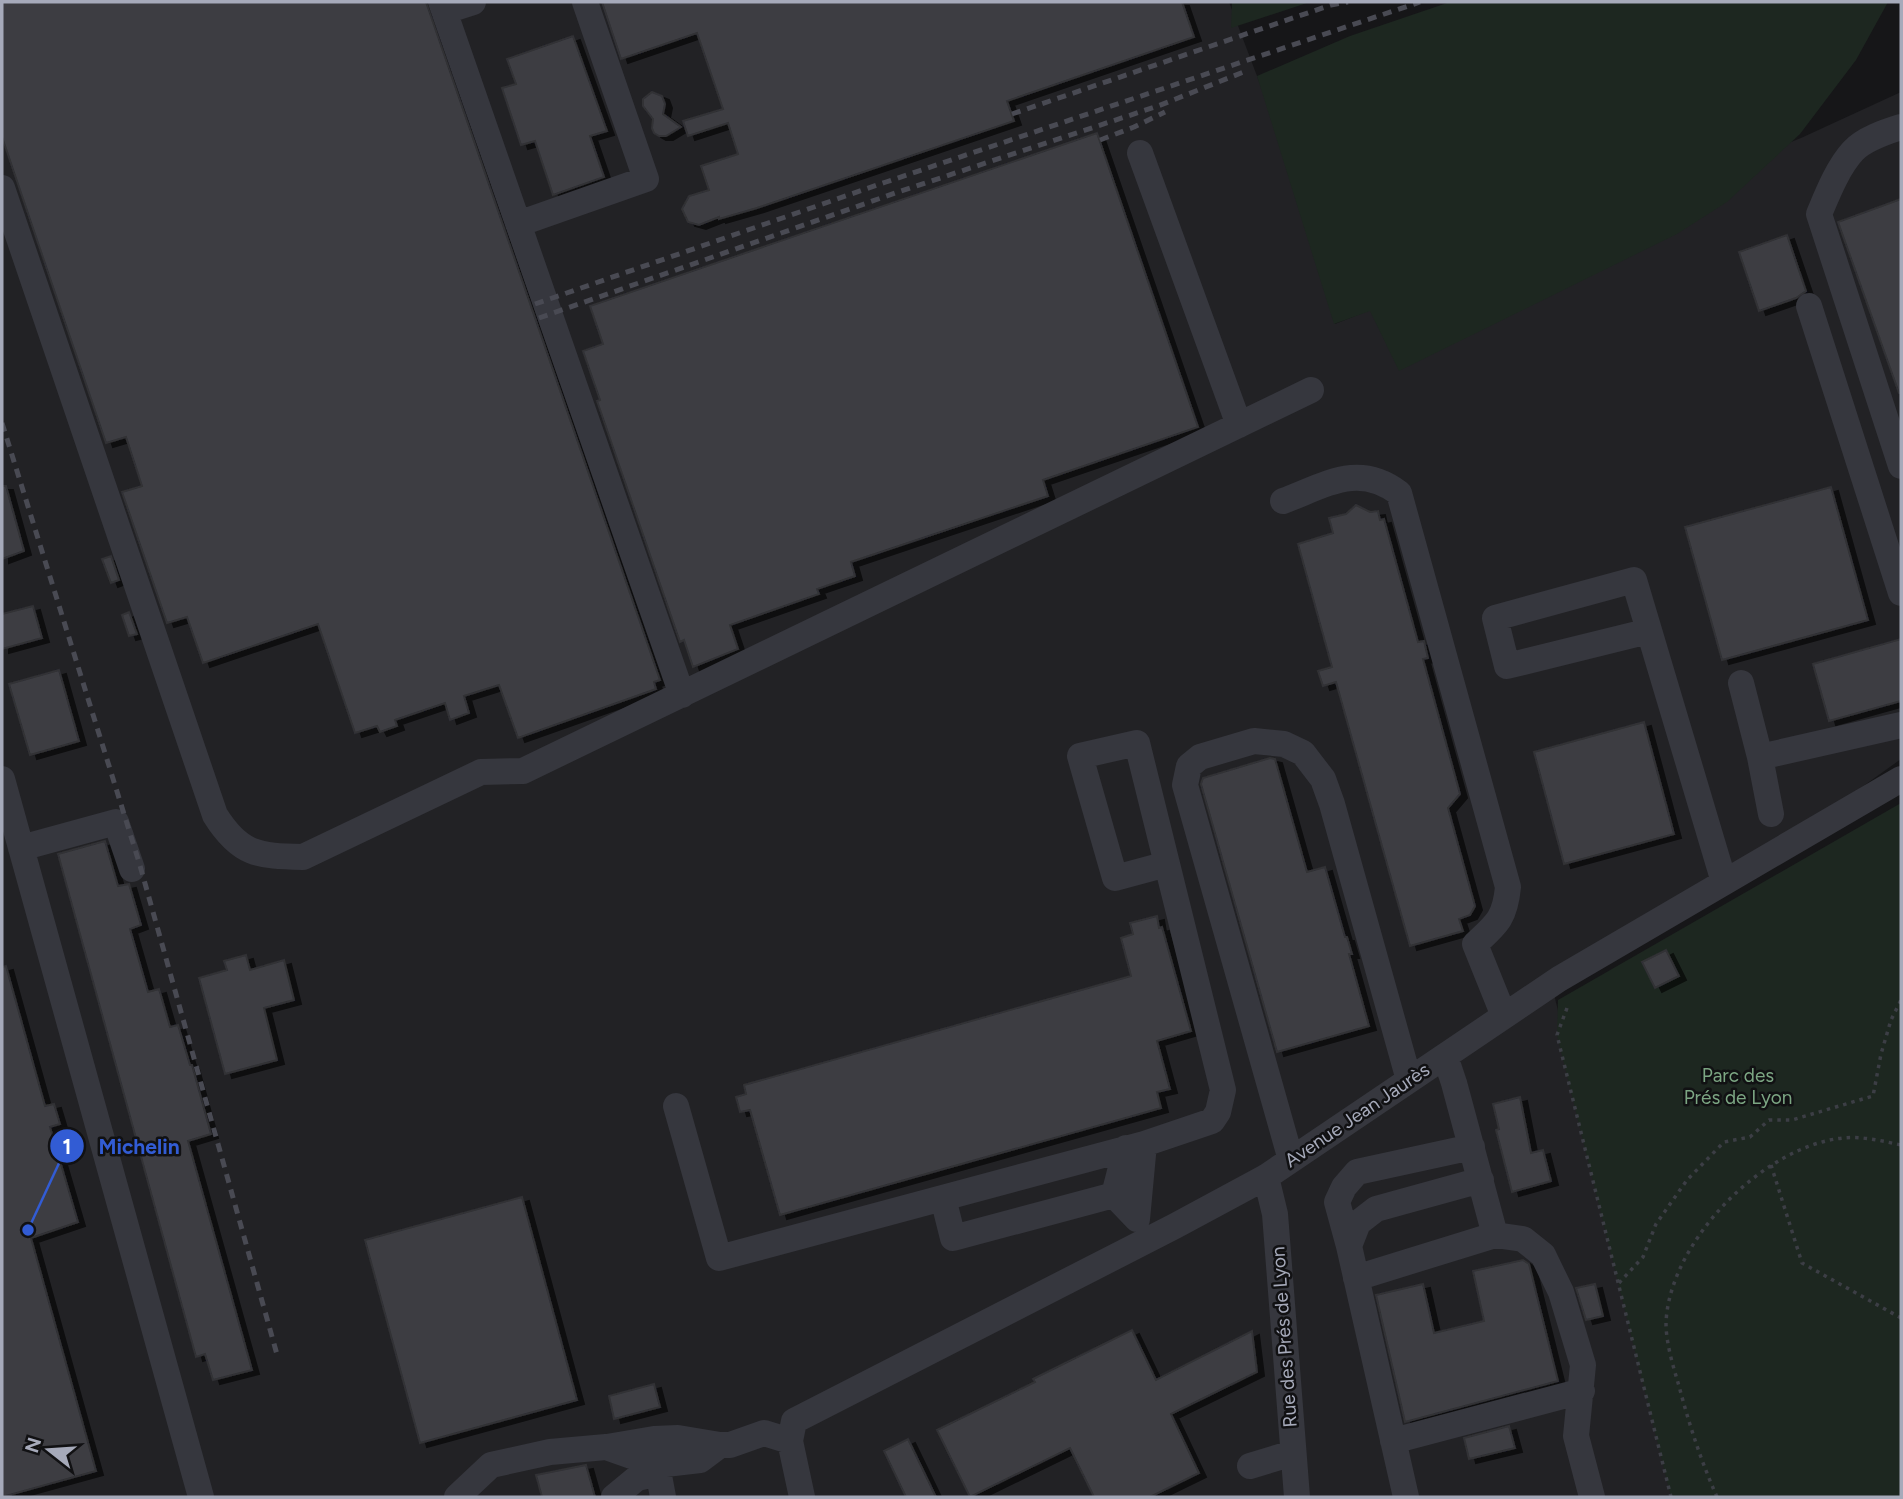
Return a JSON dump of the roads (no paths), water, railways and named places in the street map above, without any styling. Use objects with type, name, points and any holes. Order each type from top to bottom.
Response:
[{"type":"street","points":[[473,2],[443,6],[682,695]]},
{"type":"street","points":[[518,223],[646,179],[585,2]]},
{"type":"street","points":[[1901,127],[1879,135],[1853,151],[1829,189],[1819,215],[1901,466]]},
{"type":"street","points":[[1140,153],[1239,425]]},
{"type":"street","points":[[2,188],[215,815],[228,835],[251,852],[276,856],[303,857],[481,772],[523,771],[1311,390]]},
{"type":"street","points":[[1809,306],[1901,593]]},
{"type":"street","points":[[1283,501],[1348,477],[1371,477],[1389,485],[1399,494],[1508,887],[1506,908],[1498,924],[1475,944],[1504,1016]]},
{"type":"street","points":[[1649,631],[1507,666],[1495,618],[1634,580],[1724,882]]},
{"type":"street","points":[[1741,683],[1771,814]]},
{"type":"street","points":[[1760,757],[1901,725]]},
{"type":"street","points":[[1291,1160],[1185,785],[1189,766],[1199,757],[1254,741],[1284,744],[1303,753],[1323,779],[1409,1080]]},
{"type":"street","points":[[676,1106],[719,1258],[1135,1146],[1212,1122],[1218,1112],[1223,1090],[1167,864],[1137,743],[1080,756],[1115,878],[1167,864]]},
{"type":"street","points":[[2,779],[201,1497]]},
{"type":"street","name":"Avenue Jean Jaurès","points":[[792,1431],[1142,1230],[1266,1177],[1559,979],[1901,779]]},
{"type":"street","points":[[21,848],[116,822],[131,869]]},
{"type":"street","points":[[1445,1056],[1495,1235]]},
{"type":"street","points":[[1114,1195],[1135,1146]]},
{"type":"street","points":[[1135,1146],[1142,1230]]},
{"type":"street","points":[[1406,1497],[1337,1202],[1344,1187],[1357,1172],[1472,1147]]},
{"type":"street","name":"Rue des Prés de Lyon","points":[[1266,1177],[1275,1214],[1297,1497]]},
{"type":"street","points":[[1349,1246],[1358,1223],[1376,1209],[1481,1180]]},
{"type":"street","points":[[943,1198],[953,1238],[1114,1195]]},
{"type":"street","points":[[1114,1195],[1142,1230]]},
{"type":"street","points":[[1356,1278],[1495,1235],[1523,1240],[1543,1255],[1561,1292],[1583,1364],[1576,1436],[1592,1497]]},
{"type":"street","points":[[1393,1441],[1582,1391]]},
{"type":"street","points":[[457,1497],[491,1465],[550,1452],[678,1438],[730,1445],[764,1433],[792,1431],[802,1497]]},
{"type":"street","points":[[614,1497],[637,1478],[660,1478],[700,1460],[720,1445]]},
{"type":"street","points":[[606,1447],[660,1478]]},
{"type":"street","points":[[1250,1466],[1293,1453]]},
{"type":"railway","points":[[1012,114],[1331,5],[1348,2]]},
{"type":"railway","points":[[535,304],[886,182],[1420,2]]},
{"type":"railway","points":[[539,318],[901,191],[1158,106],[1246,71]]},
{"type":"railway","points":[[1100,140],[1165,112]]},
{"type":"railway","points":[[2,423],[139,862],[278,1358]]},
{"type":"place","name":"Michelin","points":[[28,1230]]},
{"type":"park label","name":"Parc des Prés de Lyon","points":[[1738,1086]]}]
